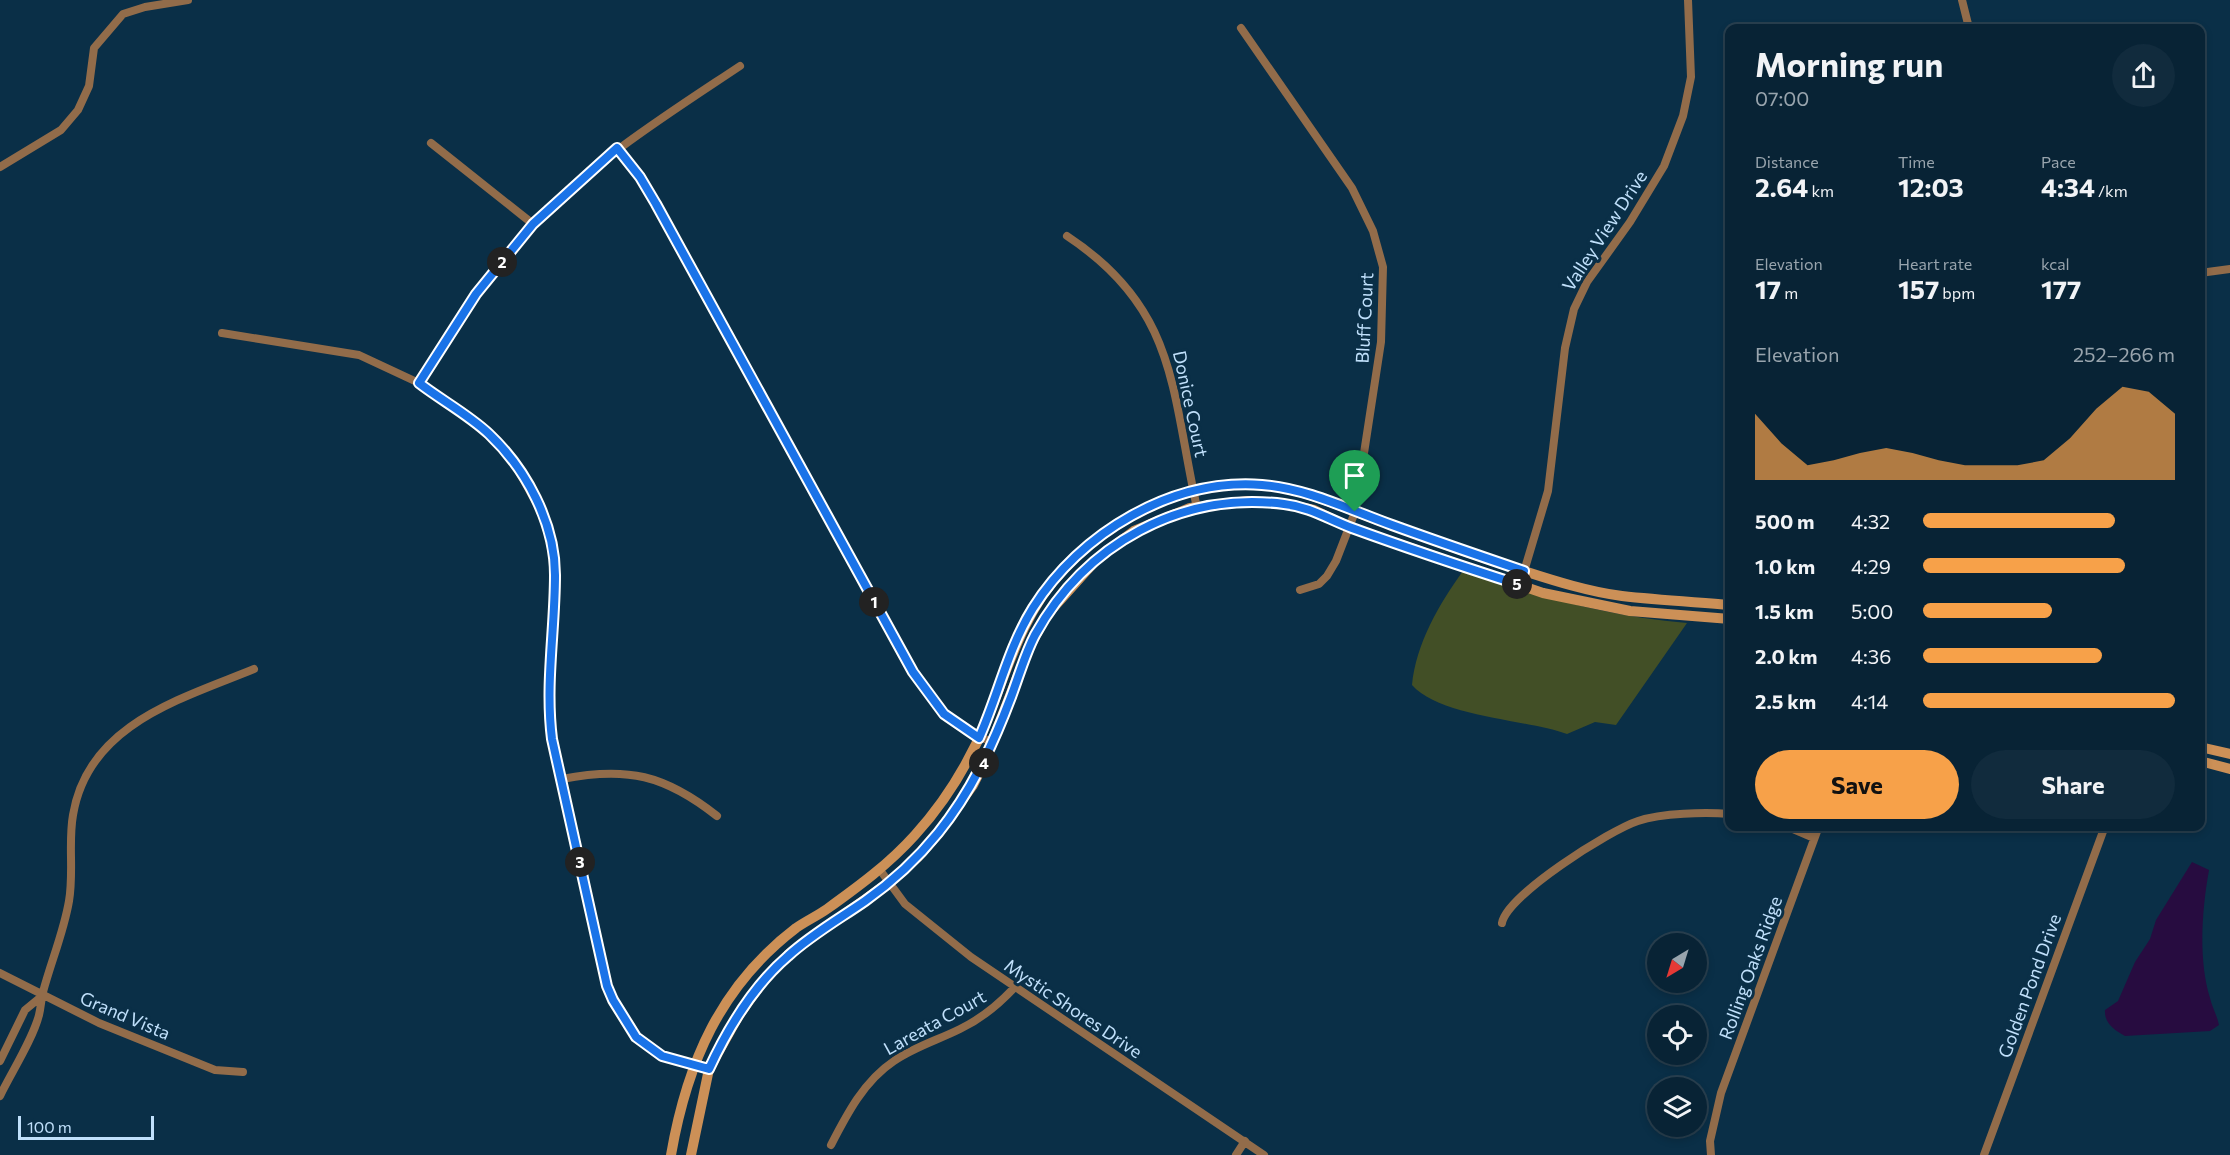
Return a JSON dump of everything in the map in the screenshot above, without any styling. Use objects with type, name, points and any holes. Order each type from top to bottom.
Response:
[{"type":"street","points":[[0,166],[61,130],[78,110],[89,86],[94,48],[123,14],[145,7],[188,0]]},
{"type":"street","name":"Valley View Drive","points":[[1520,585],[1548,491],[1565,348],[1574,309],[1587,282],[1630,222],[1665,166],[1683,116],[1690,77],[1688,0]]},
{"type":"street","points":[[1962,0],[1969,24]]},
{"type":"street","name":"Bluff Court","points":[[1241,28],[1352,188],[1373,231],[1383,267],[1381,342],[1355,512],[1336,561],[1327,576],[1314,586],[1300,590]]},
{"type":"street","points":[[419,383],[476,294],[533,224],[617,148],[740,66]]},
{"type":"street","points":[[431,143],[533,224]]},
{"type":"street","points":[[617,148],[640,177],[656,204],[913,672],[944,714],[979,738],[993,742]]},
{"type":"street","name":"Donice Court","points":[[1067,236],[1090,251],[1114,273],[1135,298],[1157,335],[1172,379],[1197,508]]},
{"type":"street","points":[[2205,272],[2230,269]]},
{"type":"street","points":[[222,333],[359,355],[419,383],[488,433],[512,459],[543,515],[552,549],[555,574],[548,708],[552,739],[607,986],[636,1037],[662,1056],[693,1067],[709,1069]]},
{"type":"street","points":[[671,1155],[683,1094],[704,1038],[724,1007],[755,967],[797,928],[880,870],[938,808],[961,776],[1034,607],[1061,572],[1096,540],[1145,508],[1193,491],[1262,485],[1287,489],[1524,571],[1618,595],[1725,605]]},
{"type":"street","points":[[691,1155],[709,1069],[739,1015],[772,970],[790,953],[888,883],[918,857],[955,812],[973,785],[993,742],[1034,636],[1059,599],[1098,558],[1134,531],[1174,514],[1197,508],[1248,501],[1285,504],[1314,510],[1349,527],[1543,593],[1630,611],[1725,619]]},
{"type":"street","points":[[1702,603],[1702,617]]},
{"type":"street","points":[[0,1096],[39,1015],[42,996],[69,902],[73,813],[81,788],[94,762],[109,743],[130,725],[161,707],[254,669]]},
{"type":"street","points":[[2205,748],[2230,754]]},
{"type":"street","points":[[2205,762],[2230,769]]},
{"type":"street","points":[[562,779],[614,772],[666,782],[695,799],[717,816]]},
{"type":"street","points":[[1502,923],[1509,908],[1531,888],[1599,840],[1629,824],[1654,818],[1725,814]]},
{"type":"street","points":[[1798,831],[1814,838]]},
{"type":"street","name":"Rolling Oaks Ridge","points":[[1711,1155],[1710,1141],[1721,1093],[1817,831]]},
{"type":"street","name":"Golden Pond Drive","points":[[1984,1155],[2103,831]]},
{"type":"street","name":"Mystic Shores Drive","points":[[880,870],[905,904],[928,924],[1014,988],[1264,1155]]},
{"type":"street","name":"Grand Vista","points":[[0,973],[99,1023],[215,1070],[243,1072]]},
{"type":"street","name":"Lareata Court","points":[[831,1145],[848,1111],[891,1062],[913,1049],[961,1029],[995,1009],[1014,988]]},
{"type":"street","points":[[17,1062],[1,1058],[25,1010],[42,996]]},
{"type":"street","points":[[1236,1155],[1245,1141]]},
{"type":"green space","points":[[1463,571],[1574,604],[1628,616],[1687,623],[1616,725],[1595,722],[1567,734],[1462,711],[1425,696],[1412,685],[1418,655],[1430,625],[1445,597]]},
{"type":"shaded area","points":[[2192,862],[2209,870],[2203,917],[2204,967],[2206,983],[2219,1025],[2210,1031],[2125,1036],[2111,1026],[2106,1019],[2105,1010],[2118,1001],[2135,962],[2150,939],[2156,920]]},
{"type":"route","points":[[617,148],[640,177],[656,204],[913,672],[944,714],[968,733],[979,738],[1012,651],[1034,607],[1061,572],[1096,540],[1145,508],[1193,491],[1262,485],[1287,489],[1355,512],[1524,571],[1520,585],[1349,527],[1314,510],[1285,504],[1248,501],[1190,508],[1134,531],[1098,558],[1074,582],[1046,616],[1027,652],[993,742],[973,785],[937,834],[918,857],[888,883],[866,901],[810,938],[776,966],[739,1015],[709,1069],[693,1067],[662,1056],[636,1037],[607,986],[552,739],[548,708],[555,574],[552,549],[543,515],[512,459],[488,433],[419,383],[476,294],[533,224],[617,148]]}]
